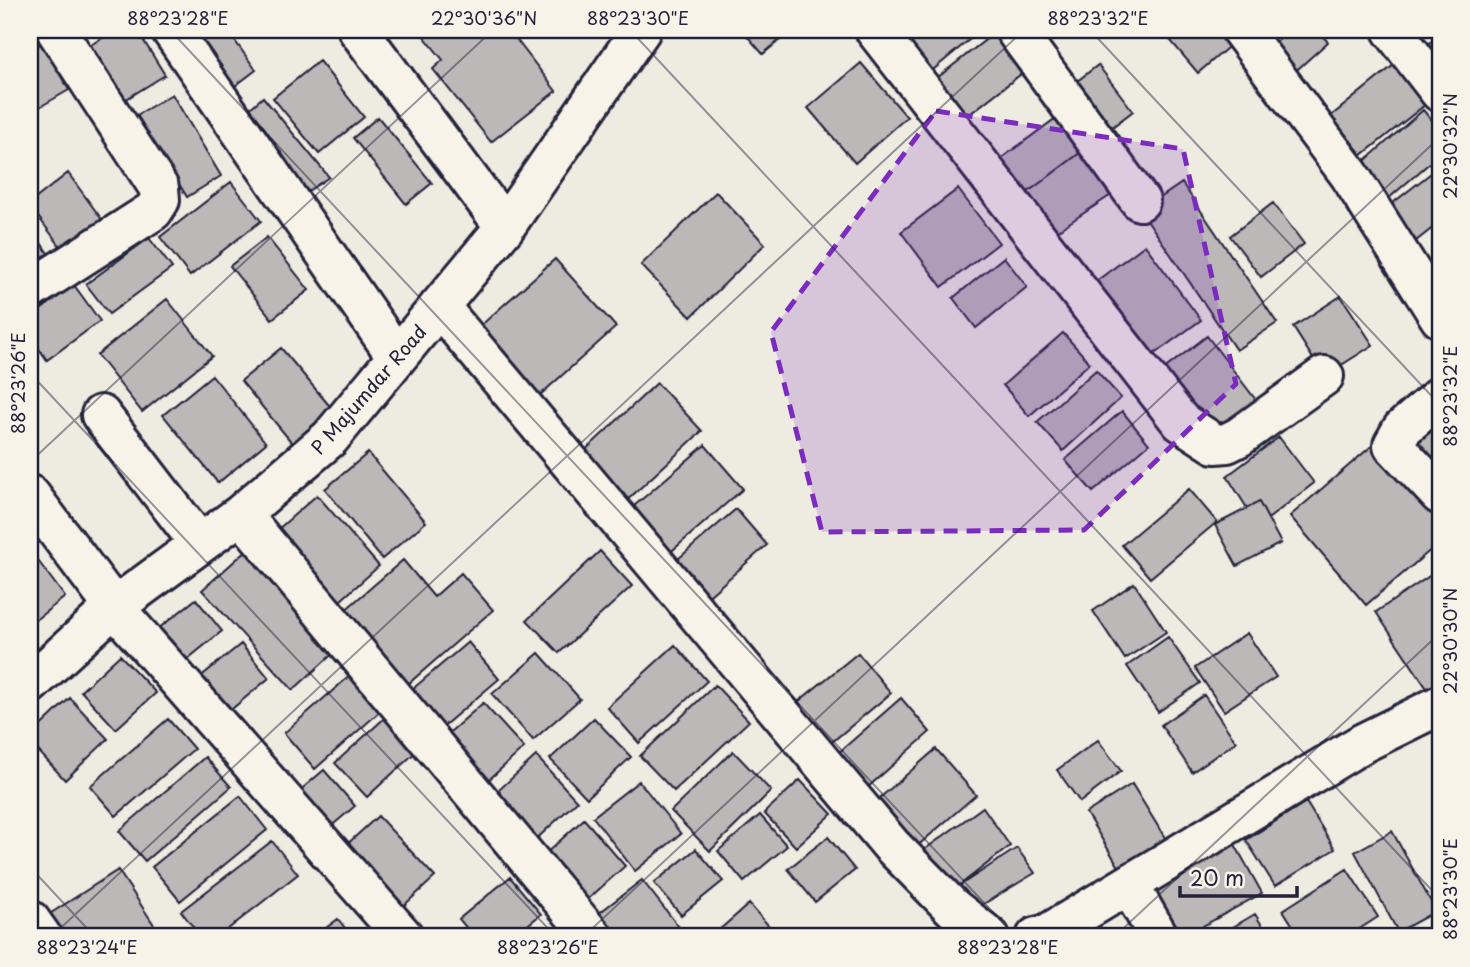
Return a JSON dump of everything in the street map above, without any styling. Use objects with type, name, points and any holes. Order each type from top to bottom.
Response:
[{"type":"street","points":[[30,290],[153,211],[160,200],[159,188],[56,30]]},
{"type":"street","points":[[171,30],[397,357]]},
{"type":"street","points":[[358,30],[505,227]]},
{"type":"street","points":[[874,30],[1181,422],[1215,444],[1227,443],[1324,376]]},
{"type":"street","points":[[1015,30],[1140,201]]},
{"type":"street","points":[[1241,30],[1349,174],[1440,318]]},
{"type":"street","points":[[1392,30],[1440,92]]},
{"type":"street","name":"P Majumdar Road","points":[[30,684],[114,607],[241,514],[330,438],[505,227],[629,35]]},
{"type":"street","points":[[439,306],[891,845],[953,908],[990,937]]},
{"type":"street","points":[[1440,396],[1402,429],[1393,445],[1440,495]]},
{"type":"street","points":[[101,415],[200,544]]},
{"type":"street","points":[[30,495],[114,607],[404,937]]},
{"type":"street","points":[[241,514],[593,937]]},
{"type":"street","points":[[1036,937],[1047,934],[1363,743],[1440,705]]},
{"type":"street","points":[[1129,885],[1159,937]]},
{"type":"street","points":[[30,920],[42,937]]},
{"type":"highlighted area","points":[[936,111],[1183,149],[1236,384],[1084,530],[822,532],[771,332]]},
{"type":"building","points":[[115,30],[137,30],[165,75],[123,101],[89,46]]},
{"type":"building","points":[[173,30],[227,30],[256,70],[218,99]]},
{"type":"building","points":[[419,30],[509,30],[556,91],[491,142],[433,69],[443,60]]},
{"type":"building","points":[[742,30],[792,30],[763,54]]},
{"type":"building","points":[[900,30],[981,30],[928,74],[895,34]]},
{"type":"building","points":[[998,30],[1030,67],[962,120],[932,82]]},
{"type":"building","points":[[1170,30],[1222,30],[1233,43],[1198,73],[1165,34]]},
{"type":"building","points":[[1289,30],[1317,30],[1328,42],[1290,76],[1267,49]]},
{"type":"building","points":[[1440,34],[1440,67],[1423,49]]},
{"type":"building","points":[[42,43],[69,90],[38,108],[30,94],[30,49]]},
{"type":"building","points":[[319,61],[364,117],[319,154],[273,98]]},
{"type":"building","points":[[861,63],[907,117],[855,163],[808,108]]},
{"type":"building","points":[[1098,65],[1133,111],[1103,134],[1067,89]]},
{"type":"building","points":[[1394,65],[1426,104],[1362,155],[1331,116]]},
{"type":"building","points":[[172,94],[221,176],[187,197],[137,115]]},
{"type":"building","points":[[263,97],[329,177],[296,199],[233,123]]},
{"type":"building","points":[[1423,110],[1440,130],[1440,154],[1389,198],[1360,165]]},
{"type":"building","points":[[1064,112],[1089,146],[1024,195],[995,163]]},
{"type":"building","points":[[378,117],[432,183],[406,204],[353,138]]},
{"type":"building","points":[[1080,153],[1114,193],[1054,233],[1024,195]]},
{"type":"building","points":[[1440,166],[1440,222],[1416,241],[1389,206]]},
{"type":"building","points":[[68,173],[103,221],[64,251],[30,203]]},
{"type":"building","points":[[231,182],[261,221],[190,276],[160,237]]},
{"type":"building","points":[[1182,183],[1277,323],[1236,350],[1141,211]]},
{"type":"building","points":[[958,189],[999,243],[942,287],[901,232]]},
{"type":"building","points":[[716,192],[765,244],[691,317],[641,265]]},
{"type":"building","points":[[1273,203],[1304,244],[1261,277],[1230,236]]},
{"type":"building","points":[[30,226],[51,258],[30,273]]},
{"type":"building","points":[[267,237],[309,290],[272,319],[230,266]]},
{"type":"building","points":[[149,238],[172,268],[109,314],[86,284]]},
{"type":"building","points":[[1145,245],[1201,320],[1150,357],[1095,282]]},
{"type":"building","points":[[1004,257],[1027,287],[976,328],[953,298]]},
{"type":"building","points":[[555,259],[616,327],[539,396],[478,328]]},
{"type":"building","points":[[74,285],[100,321],[47,360],[30,336],[30,318]]},
{"type":"building","points":[[1341,296],[1373,345],[1324,376],[1293,327]]},
{"type":"building","points":[[167,299],[212,356],[142,412],[97,355]]},
{"type":"building","points":[[1063,333],[1090,363],[1029,416],[1003,385]]},
{"type":"building","points":[[1207,336],[1256,400],[1211,434],[1163,370]]},
{"type":"building","points":[[281,348],[333,410],[293,444],[241,381]]},
{"type":"building","points":[[1096,370],[1121,398],[1063,451],[1037,422]]},
{"type":"building","points":[[212,375],[266,443],[218,483],[163,415]]},
{"type":"building","points":[[657,383],[702,431],[624,503],[580,455]]},
{"type":"building","points":[[1122,411],[1149,444],[1093,492],[1065,460]]},
{"type":"building","points":[[1431,417],[1440,427],[1440,472],[1401,444]]},
{"type":"building","points":[[1279,437],[1314,483],[1268,519],[1259,502],[1247,508],[1227,476]]},
{"type":"building","points":[[1374,444],[1440,522],[1440,542],[1366,605],[1290,516]]},
{"type":"building","points":[[705,445],[743,489],[666,556],[627,512]]},
{"type":"building","points":[[368,453],[426,522],[382,559],[325,489]]},
{"type":"building","points":[[1189,489],[1217,522],[1150,578],[1122,545]]},
{"type":"building","points":[[317,495],[379,566],[331,609],[268,538]]},
{"type":"building","points":[[1259,502],[1281,543],[1237,566],[1215,525]]},
{"type":"building","points":[[736,509],[767,545],[702,602],[671,565]]},
{"type":"building","points":[[248,549],[338,649],[293,690],[202,590]]},
{"type":"building","points":[[30,550],[65,597],[30,624]]},
{"type":"building","points":[[600,551],[632,586],[559,653],[527,620]]},
{"type":"building","points":[[403,560],[434,597],[461,573],[493,610],[400,691],[336,618]]},
{"type":"building","points":[[1440,569],[1440,695],[1434,699],[1376,612]]},
{"type":"building","points":[[1134,583],[1166,632],[1125,659],[1093,611]]},
{"type":"building","points":[[196,599],[222,631],[179,666],[153,633]]},
{"type":"building","points":[[1247,633],[1276,677],[1224,711],[1195,668]]},
{"type":"building","points":[[1168,637],[1200,683],[1158,712],[1127,666]]},
{"type":"building","points":[[468,642],[499,679],[440,729],[409,692]]},
{"type":"building","points":[[241,644],[269,678],[227,713],[199,678]]},
{"type":"building","points":[[675,645],[707,681],[639,743],[607,707]]},
{"type":"building","points":[[539,653],[580,699],[533,740],[492,694]]},
{"type":"building","points":[[858,653],[891,693],[821,751],[788,710]]},
{"type":"building","points":[[120,655],[156,693],[116,729],[81,691]]},
{"type":"building","points":[[353,673],[384,708],[315,769],[284,733]]},
{"type":"building","points":[[715,685],[749,721],[674,791],[640,756]]},
{"type":"building","points":[[1204,695],[1236,742],[1192,772],[1161,725]]},
{"type":"building","points":[[70,698],[108,739],[65,780],[30,742],[30,736]]},
{"type":"building","points":[[901,698],[930,732],[859,795],[829,761]]},
{"type":"building","points":[[483,703],[524,748],[483,785],[442,739]]},
{"type":"building","points":[[388,715],[419,749],[367,797],[335,763]]},
{"type":"building","points":[[594,718],[631,757],[587,798],[550,759]]},
{"type":"building","points":[[168,719],[194,749],[116,816],[90,786]]},
{"type":"building","points":[[1098,740],[1121,771],[1080,802],[1057,770]]},
{"type":"building","points":[[936,749],[976,795],[907,855],[867,809]]},
{"type":"building","points":[[733,751],[771,791],[710,851],[671,811]]},
{"type":"building","points":[[536,756],[577,801],[530,845],[488,800]]},
{"type":"building","points":[[205,757],[231,787],[145,861],[119,831]]},
{"type":"building","points":[[324,770],[355,806],[328,829],[297,793]]},
{"type":"building","points":[[800,780],[832,814],[796,847],[764,813]]},
{"type":"building","points":[[639,781],[681,834],[635,871],[593,817]]},
{"type":"building","points":[[1132,784],[1170,846],[1124,875],[1086,813]]},
{"type":"building","points":[[240,796],[267,830],[180,901],[152,867]]},
{"type":"building","points":[[1306,802],[1335,849],[1275,886],[1246,840]]},
{"type":"building","points":[[983,807],[1010,846],[956,888],[917,855]]},
{"type":"building","points":[[760,815],[787,846],[744,882],[718,851]]},
{"type":"building","points":[[378,816],[435,877],[400,909],[344,847]]},
{"type":"building","points":[[584,819],[625,866],[586,901],[544,855]]},
{"type":"building","points":[[1392,831],[1436,911],[1398,932],[1355,852]]},
{"type":"building","points":[[1228,832],[1262,893],[1183,937],[1170,937],[1139,882]]},
{"type":"building","points":[[828,837],[855,870],[815,902],[788,869]]},
{"type":"building","points":[[272,841],[298,874],[218,937],[201,937],[181,911]]},
{"type":"building","points":[[1017,848],[1035,873],[970,912],[956,888]]},
{"type":"building","points":[[696,849],[723,881],[681,915],[654,883]]},
{"type":"building","points":[[1347,869],[1378,917],[1347,937],[1300,937],[1283,910]]},
{"type":"building","points":[[118,870],[162,937],[58,937],[45,917]]},
{"type":"building","points":[[510,877],[541,914],[513,937],[474,937],[459,919]]},
{"type":"building","points":[[642,880],[686,936],[609,937],[594,917]]},
{"type":"building","points":[[749,904],[779,937],[711,937]]},
{"type":"building","points":[[1255,914],[1269,937],[1216,937]]},
{"type":"building","points":[[338,919],[352,937],[314,937]]}]
